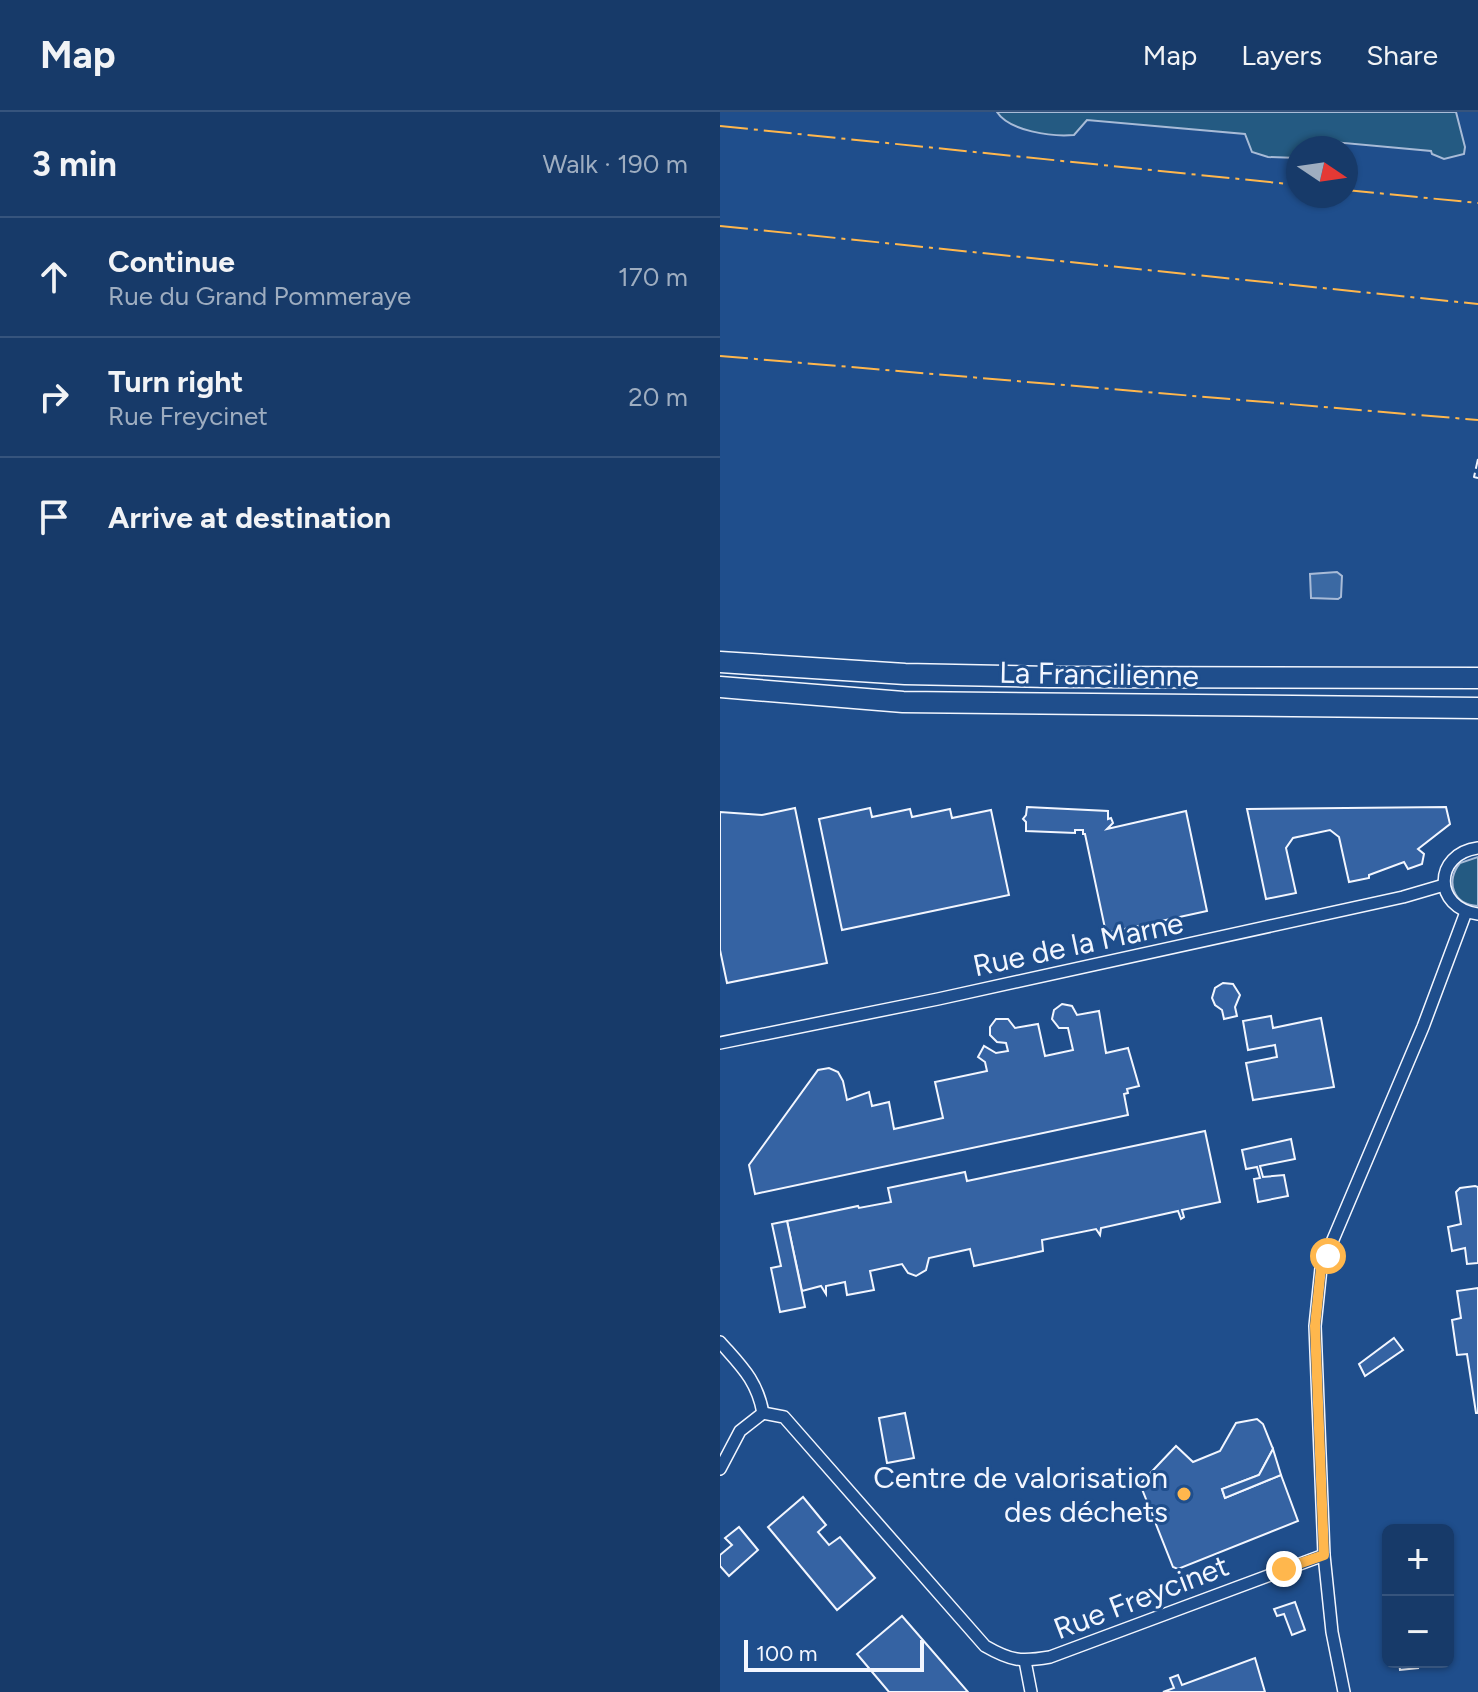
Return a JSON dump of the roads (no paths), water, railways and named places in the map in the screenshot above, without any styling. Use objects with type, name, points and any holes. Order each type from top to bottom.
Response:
[{"type":"highway","name":"La Francilienne","points":[[720,662],[889,673],[977,675],[1478,678]]},
{"type":"highway","name":"La Francilienne","points":[[720,687],[903,702],[1478,708]]},
{"type":"street","points":[[1344,1692],[1332,1632],[1324,1555],[1315,1326],[1321,1268],[1472,913],[1451,902],[1444,885],[1449,863],[1467,849],[1478,848]]},
{"type":"street","name":"Rue de la Marne","points":[[720,1043],[1403,897],[1444,885]]},
{"type":"street","points":[[720,1342],[752,1379],[759,1391],[763,1413]]},
{"type":"street","points":[[720,1469],[740,1431],[763,1413],[784,1417],[985,1646],[1006,1658],[1025,1661],[1031,1692]]},
{"type":"street","name":"Rue Freycinet","points":[[1025,1661],[1050,1657],[1324,1555]]},
{"type":"place","name":"Centre de valorisation des déchets","points":[[1184,1494]]}]
